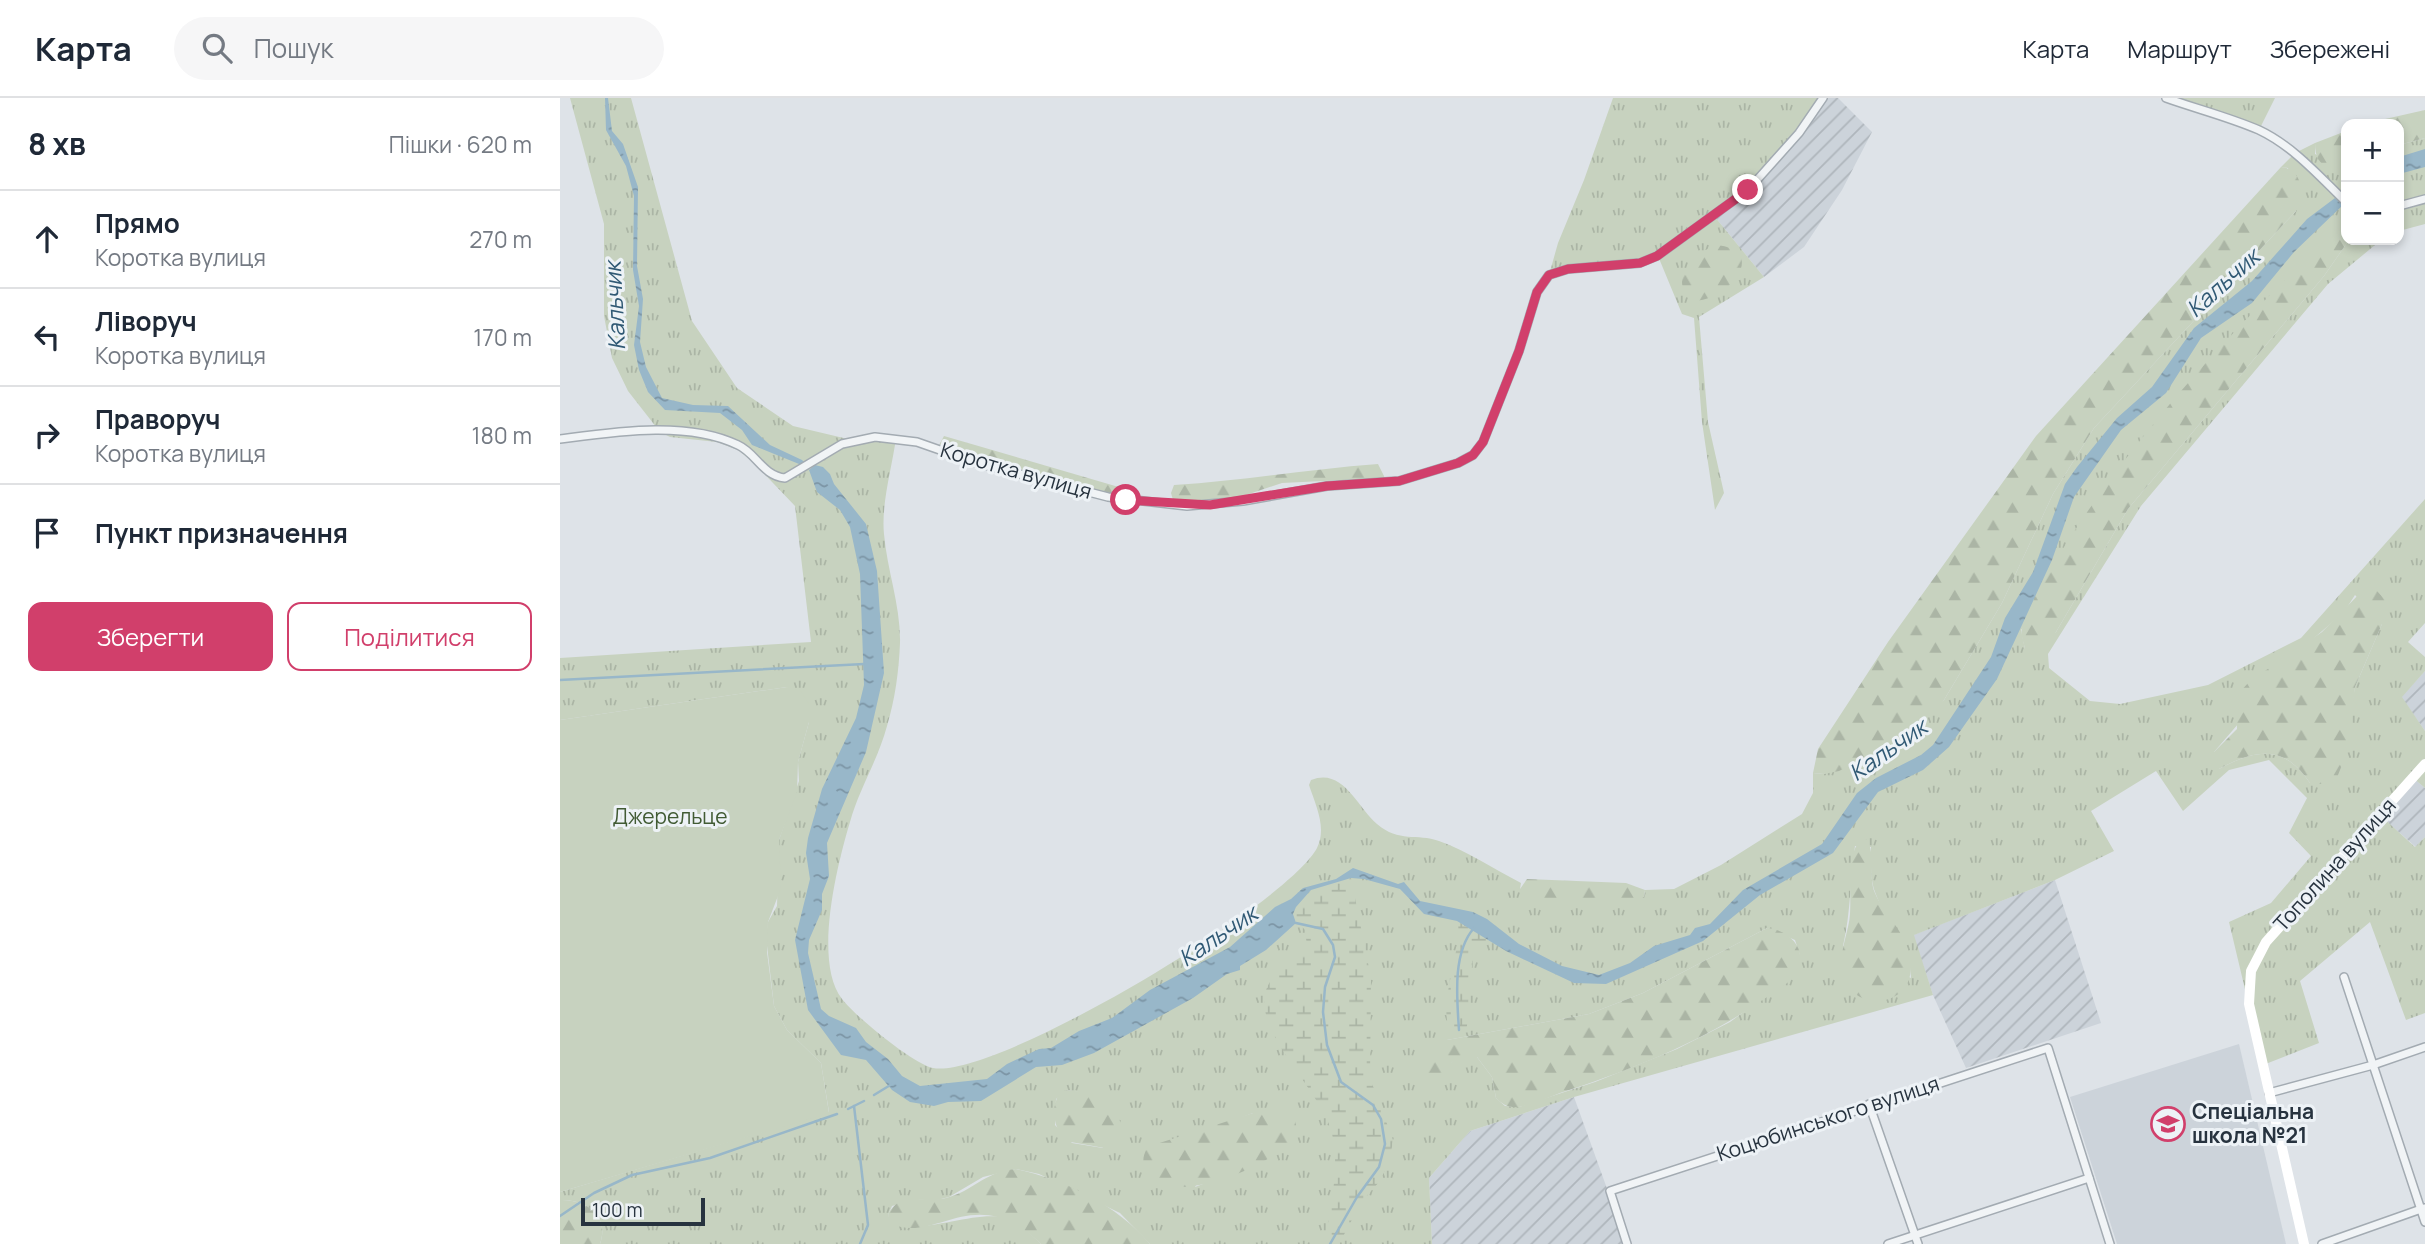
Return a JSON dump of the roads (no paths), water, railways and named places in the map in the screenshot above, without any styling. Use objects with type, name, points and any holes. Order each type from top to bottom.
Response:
[{"type":"main road","name":"Тополина вулиця","points":[[2269,1093],[2249,1004],[2250,971],[2266,942],[2425,764]]},
{"type":"main road","points":[[2269,1093],[2304,1244]]},
{"type":"street","name":"Коротка вулиця","points":[[560,439],[640,430],[699,435],[736,444],[778,478],[790,478],[852,440],[896,438],[1000,470],[1108,497],[1187,506],[1243,501],[1327,486],[1399,481],[1458,463],[1473,455],[1483,442],[1514,363],[1537,292],[1549,275],[1568,269],[1640,263],[1657,256],[1748,190],[1799,133],[1823,98]]},
{"type":"street","points":[[2166,98],[2268,135],[2295,153],[2341,197]]},
{"type":"street","points":[[2404,205],[2425,199]]},
{"type":"street","points":[[2344,977],[2423,1208],[2425,1222]]},
{"type":"street","points":[[2269,1093],[2373,1065],[2425,1047]]},
{"type":"street","name":"Коцюбинського вулиця","points":[[1627,1244],[1610,1191],[1869,1104],[2048,1048],[2089,1178]]},
{"type":"street","points":[[1869,1104],[1916,1240]]},
{"type":"street","points":[[1888,1244],[1916,1240],[2089,1178],[2110,1244]]},
{"type":"street","points":[[2322,1244],[2423,1208]]},
{"type":"water","points":[[605,98],[608,98],[612,131],[623,144],[638,187],[637,266],[643,299],[640,342],[646,367],[662,398],[693,405],[728,406],[770,445],[802,460],[806,464],[804,466],[752,445],[742,430],[720,413],[665,410],[648,392],[639,370],[634,345],[639,306],[633,270],[634,196],[626,166],[606,130]]},
{"type":"water","points":[[2425,149],[2425,167],[2404,173],[2404,155]]},
{"type":"water","points":[[2335,198],[2341,203],[2341,207],[2294,252],[2252,303],[2201,338],[2166,393],[2121,430],[2074,497],[2052,560],[1997,679],[1949,747],[1923,770],[1878,792],[1833,853],[1760,895],[1703,941],[1606,984],[1574,983],[1506,951],[1457,921],[1424,914],[1400,889],[1351,878],[1311,890],[1296,907],[1293,914],[1296,923],[1266,950],[1240,966],[1240,970],[1227,974],[1193,998],[1094,1053],[1062,1065],[1036,1067],[981,1101],[948,1102],[934,1106],[910,1102],[892,1090],[866,1060],[841,1055],[808,1010],[795,940],[810,879],[806,853],[808,838],[822,789],[856,718],[864,685],[860,574],[850,527],[840,510],[817,492],[809,470],[815,465],[823,467],[830,474],[834,484],[866,524],[877,571],[884,673],[866,752],[827,843],[829,876],[822,894],[822,910],[809,940],[808,953],[821,1009],[829,1016],[856,1028],[866,1042],[888,1059],[902,1076],[920,1086],[987,1079],[1007,1064],[1039,1049],[1051,1048],[1079,1031],[1112,1018],[1150,990],[1230,947],[1275,907],[1291,899],[1303,888],[1336,879],[1353,868],[1398,884],[1404,882],[1420,901],[1473,912],[1487,919],[1519,944],[1562,966],[1599,975],[1630,963],[1654,946],[1690,935],[1695,928],[1710,924],[1743,890],[1822,844],[1857,793],[1876,778],[1921,755],[1933,745],[1991,657],[2005,618],[2033,572],[2065,484],[2077,467],[2117,418],[2152,387],[2194,328],[2252,281],[2307,219]]},
{"type":"waterway","points":[[560,680],[864,664]]},
{"type":"waterway","points":[[1296,923],[1323,929],[1333,945],[1335,957],[1325,987],[1323,1012],[1327,1045],[1341,1082],[1373,1105],[1381,1119],[1385,1144],[1379,1167],[1357,1197],[1330,1244]]},
{"type":"waterway","points":[[1459,1030],[1459,963],[1467,938],[1474,928]]},
{"type":"waterway","points":[[874,1095],[892,1084]]},
{"type":"waterway","points":[[848,1109],[864,1101]]},
{"type":"waterway","points":[[854,1106],[868,1225],[860,1244]]},
{"type":"waterway","points":[[560,1216],[594,1193],[632,1175],[710,1158],[837,1114]]},
{"type":"place","name":"Спеціальна школа №21","points":[[2168,1124]]},
{"type":"water label","name":"Кальчик","points":[[2223,283]]},
{"type":"water label","name":"Кальчик","points":[[615,306]]},
{"type":"water label","name":"Кальчик","points":[[1888,750]]},
{"type":"water label","name":"Кальчик","points":[[1218,936]]},
{"type":"park label","name":"Джерельце","points":[[670,817]]}]
